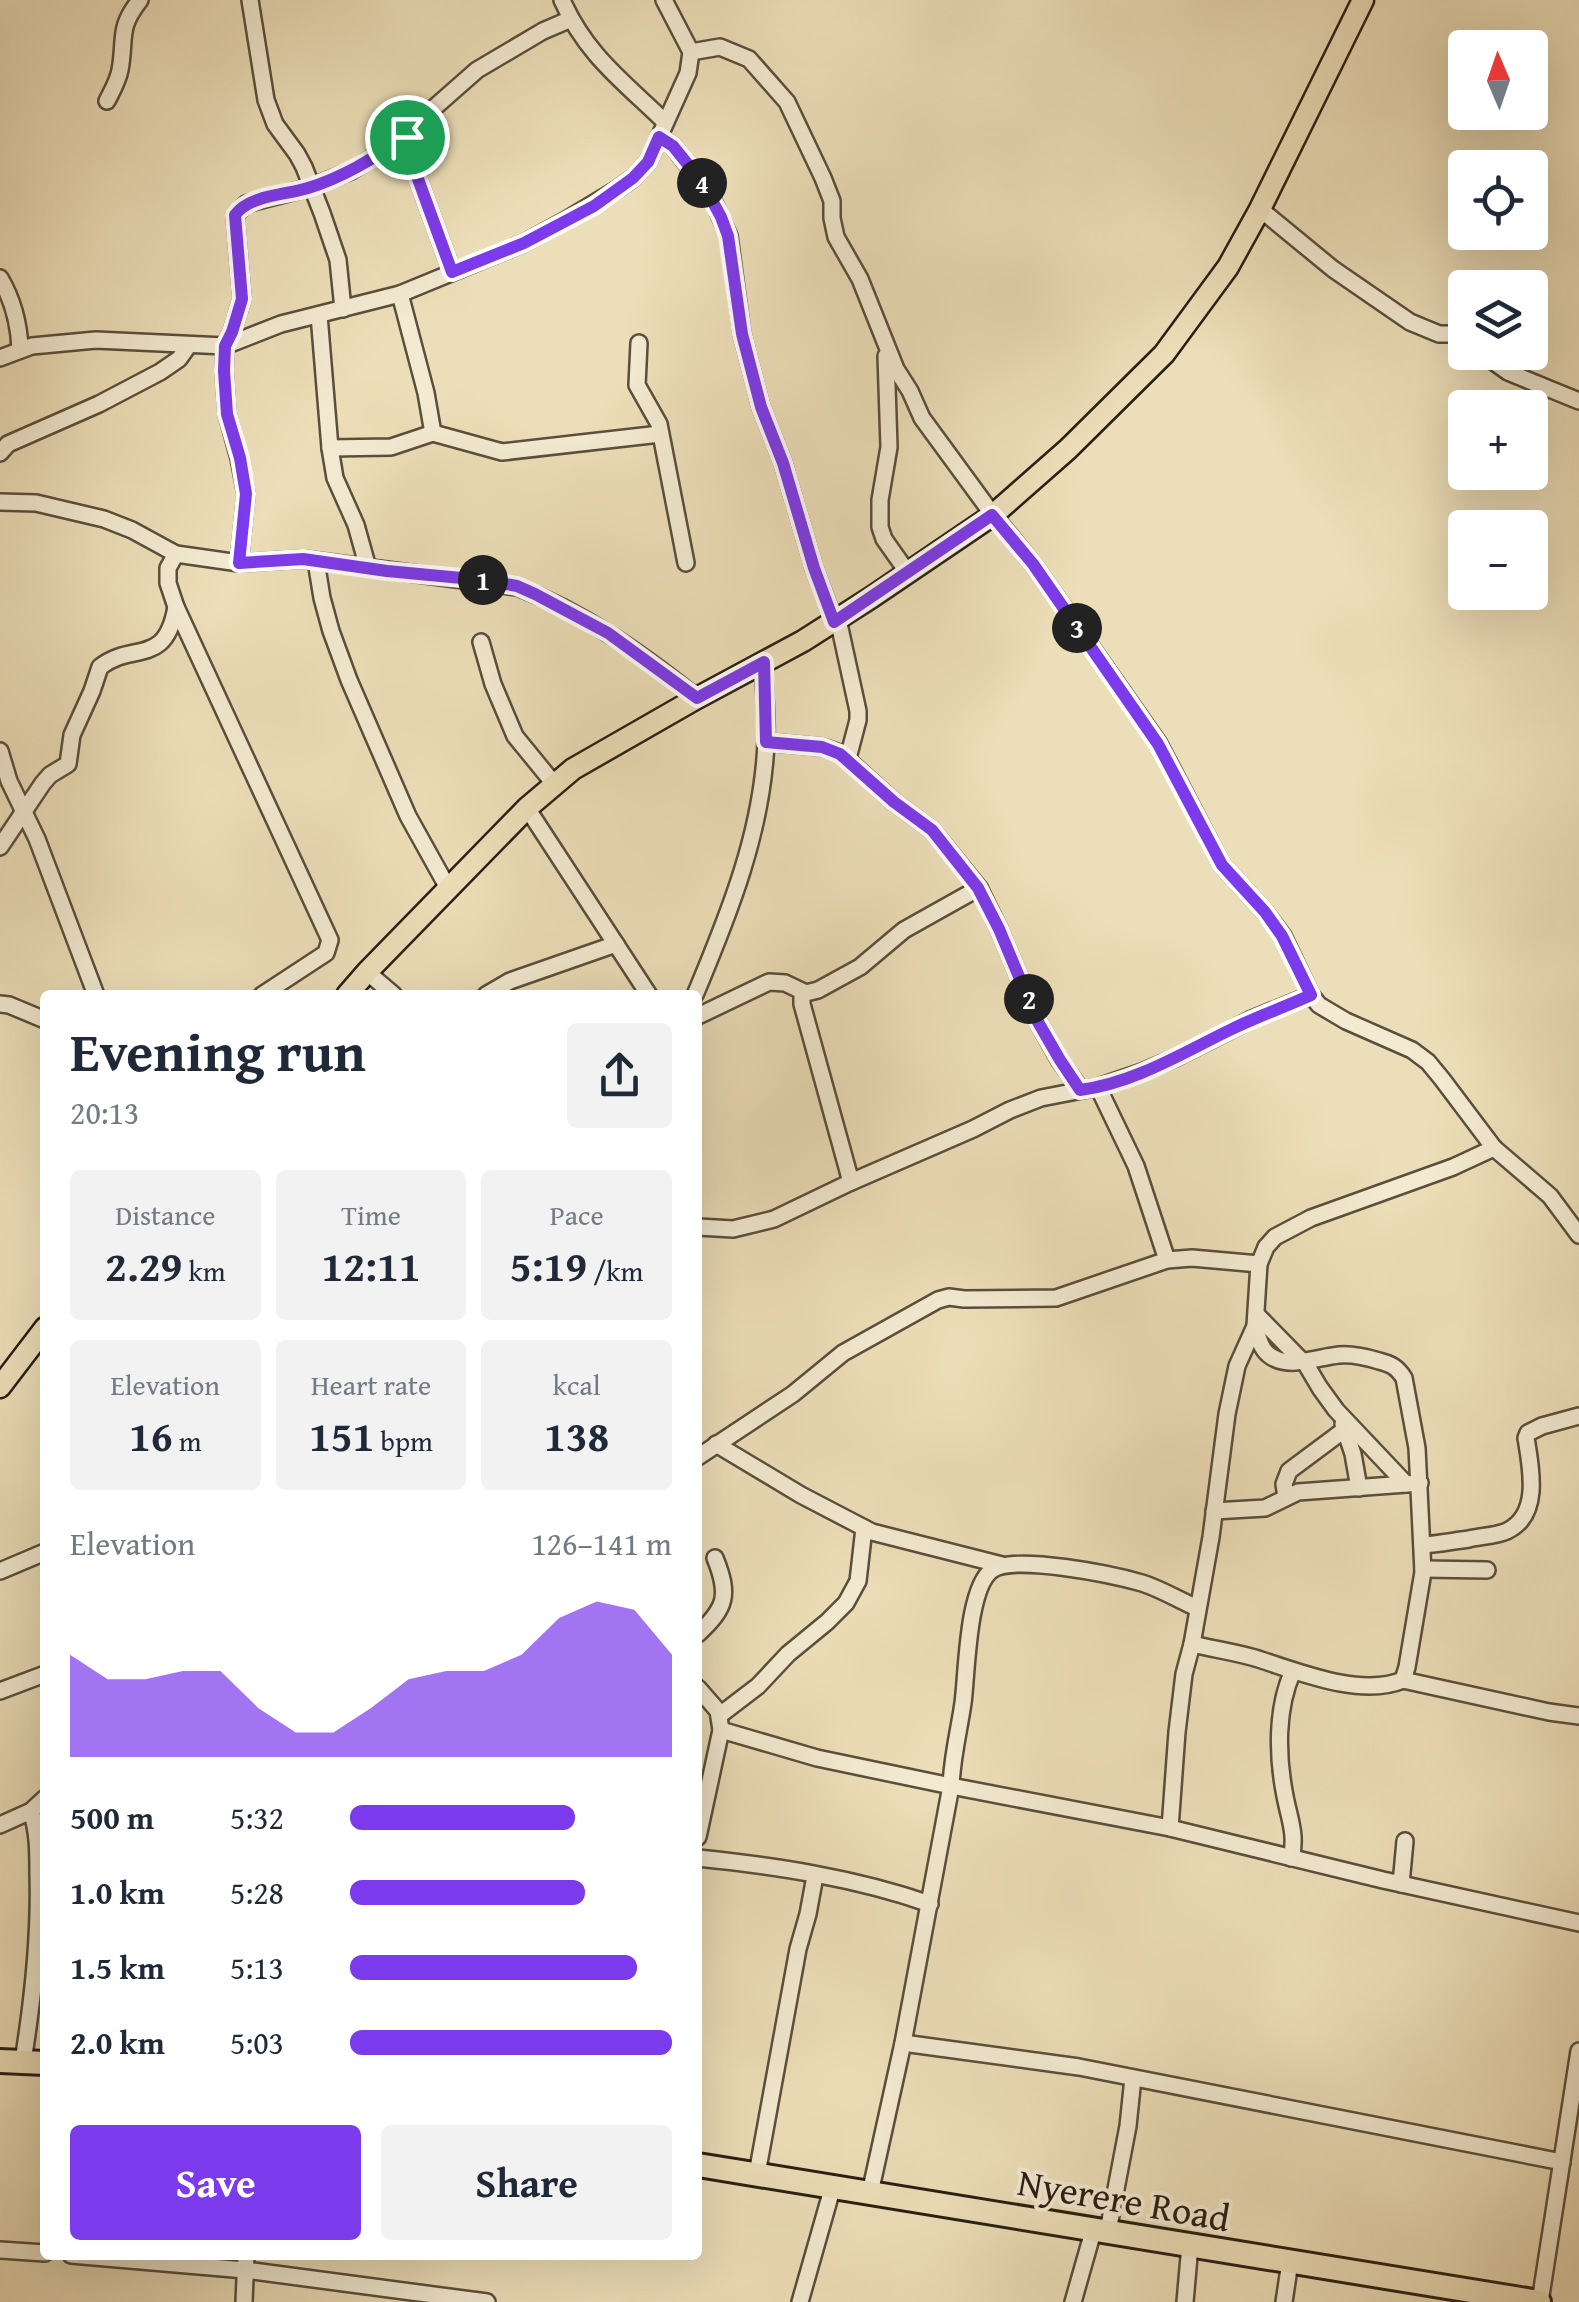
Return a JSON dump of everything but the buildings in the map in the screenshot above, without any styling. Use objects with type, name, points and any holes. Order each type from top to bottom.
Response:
[{"type":"highway","name":"Nyerere Road","points":[[702,2166],[1539,2302]]},
{"type":"main road","points":[[351,990],[527,808],[574,769],[804,642],[992,515],[1068,449],[1164,354],[1228,267],[1364,0]]},
{"type":"main road","points":[[0,1387],[40,1335]]},
{"type":"street","points":[[107,101],[119,76],[125,24],[140,0]]},
{"type":"street","points":[[250,0],[269,110],[298,154],[338,260],[343,309]]},
{"type":"street","points":[[562,0],[570,19],[702,182],[721,217],[728,236],[742,334],[761,407],[783,463],[814,568],[836,620],[858,710],[848,758]]},
{"type":"street","points":[[0,358],[20,349],[96,340],[225,346],[281,324],[400,294],[524,243],[594,206],[648,162],[688,73],[691,52],[664,0]]},
{"type":"street","points":[[239,563],[246,494],[227,414],[225,346],[242,299],[235,215],[246,204],[311,188],[351,171],[407,137],[426,114],[476,70],[570,19]]},
{"type":"street","points":[[691,52],[720,47],[749,59],[787,102],[824,178],[832,201],[836,237],[860,280],[896,369],[922,418],[1033,564],[1158,744],[1222,865],[1282,936],[1311,995],[1319,1005],[1346,1022],[1420,1055],[1494,1148],[1550,1196],[1579,1235]]},
{"type":"street","points":[[407,137],[452,272]]},
{"type":"street","points":[[1260,209],[1333,269],[1410,322],[1448,334]]},
{"type":"street","points":[[0,278],[12,300],[20,349]]},
{"type":"street","points":[[400,294],[433,433]]},
{"type":"street","points":[[319,314],[334,478],[356,525],[368,568]]},
{"type":"street","points":[[639,343],[637,385],[659,424],[686,564]]},
{"type":"street","points":[[885,344],[889,430],[880,527],[908,572]]},
{"type":"street","points":[[0,453],[8,444],[100,404],[160,372],[179,359],[189,346]]},
{"type":"street","points":[[1505,370],[1579,401]]},
{"type":"street","points":[[330,448],[392,447],[433,433],[502,452],[660,434]]},
{"type":"street","points":[[0,502],[36,503],[104,519],[176,554],[239,563],[303,559],[517,586],[608,633],[697,698]]},
{"type":"street","points":[[176,554],[168,568],[168,583],[176,607],[330,940],[326,953],[270,990]]},
{"type":"street","points":[[316,561],[331,631],[349,680],[408,816],[448,888]]},
{"type":"street","points":[[0,847],[50,775],[68,764],[72,735],[100,667],[114,658],[144,652],[164,639],[173,625],[176,607]]},
{"type":"street","points":[[481,642],[515,736],[555,784]]},
{"type":"street","points":[[697,990],[750,849],[766,742],[764,662]]},
{"type":"street","points":[[766,742],[822,747],[848,758],[886,795],[932,830],[978,888],[1038,1022],[1060,1060],[1089,1089],[1136,1166],[1166,1260]]},
{"type":"street","points":[[0,750],[94,990]]},
{"type":"street","points":[[527,808],[646,990]]},
{"type":"street","points":[[702,1014],[770,982],[802,992],[818,990],[860,967],[904,930],[978,888]]},
{"type":"street","points":[[495,990],[616,944]]},
{"type":"street","points":[[366,972],[388,990]]},
{"type":"street","points":[[802,992],[851,1182]]},
{"type":"street","points":[[702,1228],[733,1229],[774,1219],[1010,1110],[1041,1098],[1089,1089],[1175,1058],[1252,1019],[1311,995]]},
{"type":"street","points":[[0,1004],[40,1018]]},
{"type":"street","points":[[1170,1828],[1184,1674],[1198,1608],[1227,1414],[1237,1366],[1256,1321],[1259,1264],[1266,1247],[1275,1237],[1310,1218],[1453,1167],[1494,1148]]},
{"type":"street","points":[[702,1454],[793,1394],[844,1353],[938,1300],[1056,1298],[1166,1260],[1192,1258],[1259,1264]]},
{"type":"street","points":[[1256,1321],[1303,1361],[1343,1423],[1413,1483]]},
{"type":"street","points":[[1303,1361],[1350,1355],[1371,1358],[1398,1368],[1404,1378],[1410,1400],[1413,1483],[1424,1569],[1403,1680]]},
{"type":"street","points":[[1422,1545],[1502,1534],[1513,1528],[1529,1504],[1532,1490],[1528,1432],[1579,1416]]},
{"type":"street","points":[[1343,1423],[1359,1488]]},
{"type":"street","points":[[1286,1497],[1284,1484],[1289,1471],[1343,1423]]},
{"type":"street","points":[[716,1444],[872,1532],[1002,1565],[1047,1564],[1141,1583],[1198,1608]]},
{"type":"street","points":[[1214,1511],[1266,1508],[1298,1492],[1413,1483]]},
{"type":"street","points":[[720,1722],[846,1603],[858,1581],[864,1528]]},
{"type":"street","points":[[0,1571],[40,1554]]},
{"type":"street","points":[[702,1630],[720,1611],[724,1598],[724,1584],[715,1558]]},
{"type":"street","points":[[870,2193],[930,1904],[976,1602],[986,1576],[1002,1565]]},
{"type":"street","points":[[1424,1569],[1487,1570]]},
{"type":"street","points":[[1192,1644],[1351,1684],[1390,1686],[1403,1680],[1579,1716]]},
{"type":"street","points":[[1292,1858],[1294,1832],[1284,1789],[1280,1732],[1286,1686],[1293,1671]]},
{"type":"street","points":[[0,1691],[40,1676]]},
{"type":"street","points":[[702,1692],[712,1701],[720,1722],[702,1816]]},
{"type":"street","points":[[720,1722],[801,1754],[1170,1828],[1579,1923]]},
{"type":"street","points":[[0,1824],[32,1811],[40,1803]]},
{"type":"street","points":[[23,2062],[34,1995],[39,1896],[38,1840],[32,1811]]},
{"type":"street","points":[[1401,1884],[1405,1841]]},
{"type":"street","points":[[702,1858],[884,1888],[930,1904]]},
{"type":"street","points":[[757,2174],[794,1965],[815,1876]]},
{"type":"street","points":[[903,2043],[1133,2078],[1562,2162]]},
{"type":"street","points":[[1539,2302],[1576,2090],[1579,2050]]},
{"type":"street","points":[[1073,2302],[1117,2192],[1133,2078]]},
{"type":"street","points":[[800,2302],[833,2186]]},
{"type":"street","points":[[1185,2302],[1190,2246]]},
{"type":"street","points":[[0,2250],[40,2253]]},
{"type":"street","points":[[196,2260],[246,2262],[487,2302]]},
{"type":"street","points":[[244,2302],[246,2262]]},
{"type":"street","points":[[1284,2302],[1290,2262]]},
{"type":"route","points":[[407,137],[452,272],[524,243],[594,206],[633,178],[648,162],[659,137],[673,146],[702,182],[728,236],[747,357],[834,622],[992,515],[1033,564],[1132,704],[1173,769],[1222,865],[1282,936],[1311,995],[1142,1072],[1098,1088],[1080,1090],[1038,1022],[978,888],[932,830],[894,802],[848,758],[822,747],[766,742],[764,662],[697,698],[608,633],[517,586],[303,559],[239,563],[246,494],[227,414],[224,371],[225,346],[242,299],[235,215],[246,204],[311,188],[351,171],[407,137]]}]
